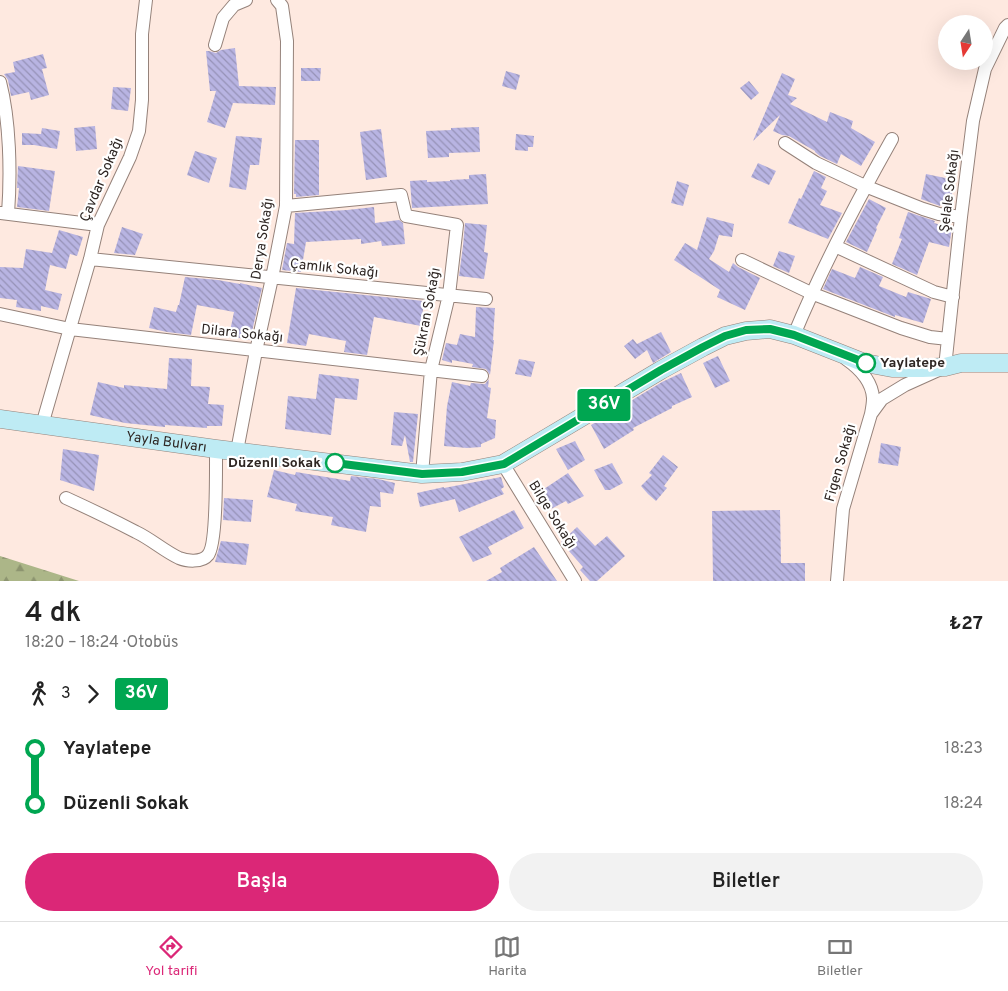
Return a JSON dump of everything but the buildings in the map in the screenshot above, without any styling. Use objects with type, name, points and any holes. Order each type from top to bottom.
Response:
[{"type":"main road","name":"Yayla Bulvarı","points":[[2,424],[42,425],[422,474],[462,472],[504,464],[661,370],[725,336],[746,330],[770,329],[794,335],[866,363],[892,368],[945,367],[961,363],[1008,363]]},
{"type":"street","name":"Çavdar Sokağı","points":[[42,425],[98,225],[130,157],[138,132],[142,100],[142,34],[146,0]]},
{"type":"street","points":[[215,45],[223,18],[234,5],[246,0]]},
{"type":"street","name":"Derya Sokağı","points":[[237,451],[286,206],[287,40],[282,6],[277,0]]},
{"type":"street","name":"Şelale Sokağı","points":[[945,367],[973,121],[985,68],[1004,28],[1008,25]]},
{"type":"street","points":[[0,82],[7,128],[10,185],[4,213],[98,225]]},
{"type":"street","points":[[794,335],[811,293],[834,246],[892,139]]},
{"type":"street","points":[[785,143],[816,163],[865,186],[938,214],[961,217]]},
{"type":"street","name":"Şükran Sokağı","points":[[286,206],[401,195],[406,216],[457,225],[449,295],[431,370],[422,474]]},
{"type":"street","points":[[834,246],[934,292],[952,297]]},
{"type":"street","name":"Çamlık Sokağı","points":[[90,259],[486,299]]},
{"type":"street","points":[[742,260],[811,293],[901,328],[930,337],[948,339]]},
{"type":"street","name":"Dilara Sokağı","points":[[0,314],[70,329],[482,376]]},
{"type":"street","points":[[832,350],[856,366],[869,384],[873,397],[871,414]]},
{"type":"street","points":[[871,414],[882,399],[905,384],[945,367]]},
{"type":"street","name":"Figen Sokağı","points":[[837,581],[843,509],[871,414]]},
{"type":"street","points":[[66,498],[137,532],[178,558],[187,560],[202,559],[208,556],[212,548],[216,508],[216,448]]},
{"type":"street","name":"Bilge Sokağı","points":[[504,464],[575,581]]},
{"type":"green space","points":[[0,556],[79,581],[0,581]]},
{"type":"bus line","name":"36V","points":[[335,463],[422,474],[462,472],[504,464],[661,370],[725,336],[746,330],[770,329],[794,335],[866,363]]},
{"type":"place","name":"Yaylatepe","points":[[866,363]]},
{"type":"place","name":"Düzenli Sokak","points":[[335,463]]}]
